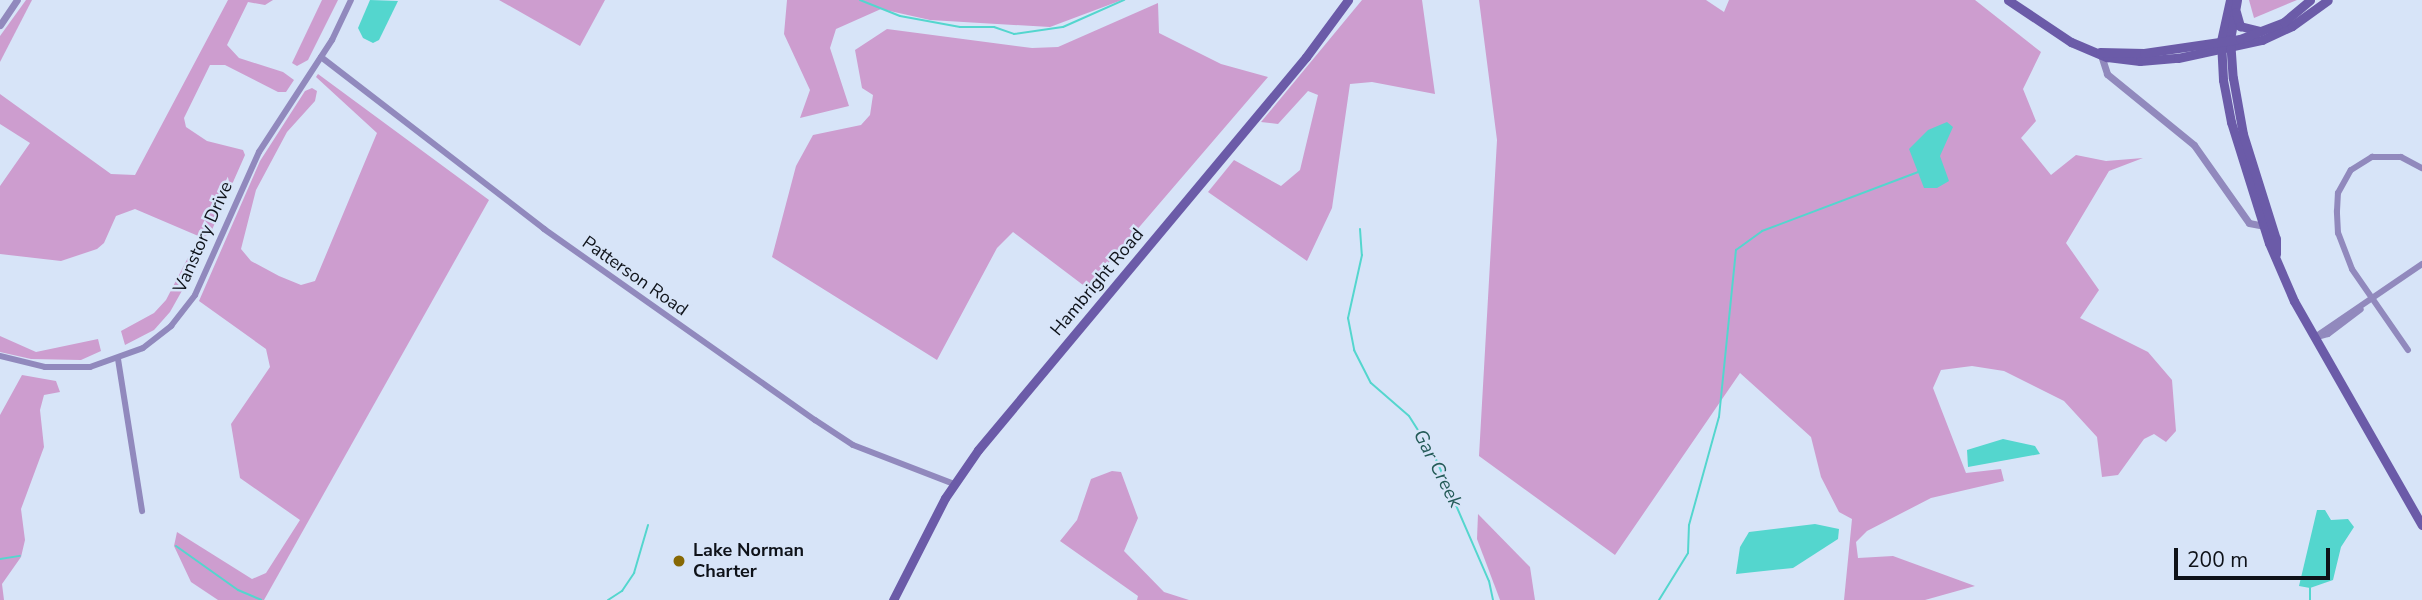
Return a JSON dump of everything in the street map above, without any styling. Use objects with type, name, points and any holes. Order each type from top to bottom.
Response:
[{"type":"main road","name":"Hambright Road","points":[[893,600],[954,484],[1348,0]]},
{"type":"main road","points":[[2008,0],[2046,29],[2100,52],[2144,53],[2225,45],[2277,34],[2328,0]]},
{"type":"main road","points":[[2225,45],[2284,22],[2310,0]]},
{"type":"main road","points":[[2235,1],[2240,26],[2261,32]]},
{"type":"main road","points":[[2235,1],[2225,45],[2231,122],[2264,226],[2315,338],[2422,526]]},
{"type":"main road","points":[[2225,45],[2243,134],[2276,239],[2276,256]]},
{"type":"street","points":[[0,25],[17,0]]},
{"type":"street","name":"Vanstory Drive","points":[[0,356],[71,369],[118,359],[154,341],[188,305],[251,166],[321,57],[352,0]]},
{"type":"street","points":[[2100,52],[2107,74],[2194,145],[2249,223],[2264,226]]},
{"type":"street","name":"Patterson Road","points":[[321,57],[544,229],[815,420],[877,456],[954,484]]},
{"type":"street","points":[[2408,350],[2376,299],[2353,269],[2338,233],[2338,193],[2351,170],[2372,158],[2401,157],[2422,169]]},
{"type":"street","points":[[2315,338],[2324,328],[2361,309],[2422,264]]},
{"type":"street","points":[[118,359],[142,511]]},
{"type":"shaded area","points":[[26,0],[32,0],[0,62],[0,36]]},
{"type":"shaded area","points":[[228,0],[273,0],[265,5],[248,2],[227,45],[239,58],[283,72],[294,80],[286,92],[278,92],[225,65],[210,65],[184,118],[186,127],[207,141],[243,150],[245,155],[211,232],[203,238],[135,209],[116,216],[104,243],[97,249],[61,261],[0,254],[0,186],[30,143],[0,124],[0,94],[111,174],[135,175]]},
{"type":"shaded area","points":[[322,0],[338,0],[308,60],[297,66],[292,63]]},
{"type":"shaded area","points":[[370,0],[398,1],[379,40],[373,43],[363,38],[358,28]]},
{"type":"shaded area","points":[[499,0],[605,0],[580,46]]},
{"type":"shaded area","points":[[787,0],[1122,0],[1050,27],[930,20],[881,9],[836,29],[830,48],[849,106],[800,118],[810,90],[784,34]]},
{"type":"shaded area","points":[[1362,0],[1422,0],[1435,94],[1372,82],[1350,84],[1332,208],[1307,261],[1208,192],[1234,160],[1281,186],[1300,170],[1318,95],[1308,91],[1278,124],[1261,122]]},
{"type":"shaded area","points":[[1479,0],[1706,0],[1724,12],[1729,0],[1975,0],[2041,52],[2023,89],[2036,121],[2021,138],[2051,175],[2076,155],[2106,161],[2143,158],[2109,171],[2066,243],[2099,290],[2080,318],[2148,352],[2172,380],[2176,431],[2166,442],[2154,434],[2144,439],[2118,475],[2102,477],[2097,437],[2064,401],[2004,371],[1972,366],[1941,370],[1933,388],[1966,473],[2001,469],[2004,481],[1931,498],[1867,531],[1856,542],[1858,558],[1893,556],[1975,586],[1925,600],[1844,600],[1852,519],[1839,512],[1821,477],[1811,437],[1740,373],[1615,555],[1479,456],[1497,140]]},
{"type":"shaded area","points":[[2249,0],[2297,0],[2254,18]]},
{"type":"shaded area","points":[[1158,3],[1159,33],[1221,64],[1268,77],[1087,288],[1013,232],[997,248],[937,360],[772,257],[796,166],[813,135],[861,125],[870,115],[873,95],[862,88],[855,50],[887,29],[1032,48],[1058,47]]},
{"type":"shaded area","points":[[318,74],[489,200],[264,600],[218,600],[191,582],[174,546],[177,532],[252,579],[266,573],[300,520],[240,478],[231,424],[270,367],[266,349],[199,301],[260,161],[305,91],[312,88],[317,91],[315,101],[287,132],[256,190],[241,249],[251,261],[279,276],[301,285],[315,281],[377,133],[316,77]]},
{"type":"shaded area","points":[[1947,122],[1953,127],[1940,156],[1949,181],[1937,188],[1924,188],[1909,149],[1928,130]]},
{"type":"shaded area","points":[[194,246],[200,254],[197,264],[170,312],[154,330],[125,345],[121,331],[154,313],[166,300]]},
{"type":"shaded area","points":[[0,336],[36,352],[98,339],[101,351],[81,360],[31,359],[0,352]]},
{"type":"shaded area","points":[[22,375],[56,381],[60,392],[44,395],[40,410],[44,447],[21,509],[25,540],[21,557],[2,584],[4,600],[0,600],[0,415]]},
{"type":"shaded area","points":[[2003,439],[2035,446],[2040,454],[1968,467],[1967,450]]},
{"type":"shaded area","points":[[1112,471],[1121,472],[1138,518],[1124,551],[1164,592],[1189,600],[1137,600],[1138,596],[1060,541],[1077,520],[1091,479]]},
{"type":"shaded area","points":[[2317,510],[2325,510],[2331,520],[2348,519],[2354,527],[2341,547],[2333,580],[2310,588],[2299,586]]},
{"type":"shaded area","points":[[1478,514],[1530,567],[1535,600],[1500,600],[1477,539]]},
{"type":"shaded area","points":[[1815,524],[1839,529],[1838,539],[1793,568],[1736,574],[1740,547],[1749,532]]},
{"type":"waterway","points":[[860,0],[900,16],[960,27],[994,27],[1014,34],[1063,27],[1124,0]]},
{"type":"waterway","points":[[1659,600],[1688,553],[1689,525],[1719,417],[1736,250],[1762,231],[1918,172]]},
{"type":"waterway","name":"Gar Creek","points":[[1360,229],[1362,255],[1348,318],[1354,350],[1371,383],[1409,416],[1435,457],[1489,581],[1493,600]]},
{"type":"waterway","points":[[608,600],[622,591],[634,573],[648,525]]},
{"type":"waterway","points":[[176,546],[238,590],[261,600]]},
{"type":"waterway","points":[[0,559],[20,556]]},
{"type":"waterway","points":[[2310,588],[2310,600]]},
{"type":"place","name":"Lake Norman Charter","points":[[679,561]]}]
